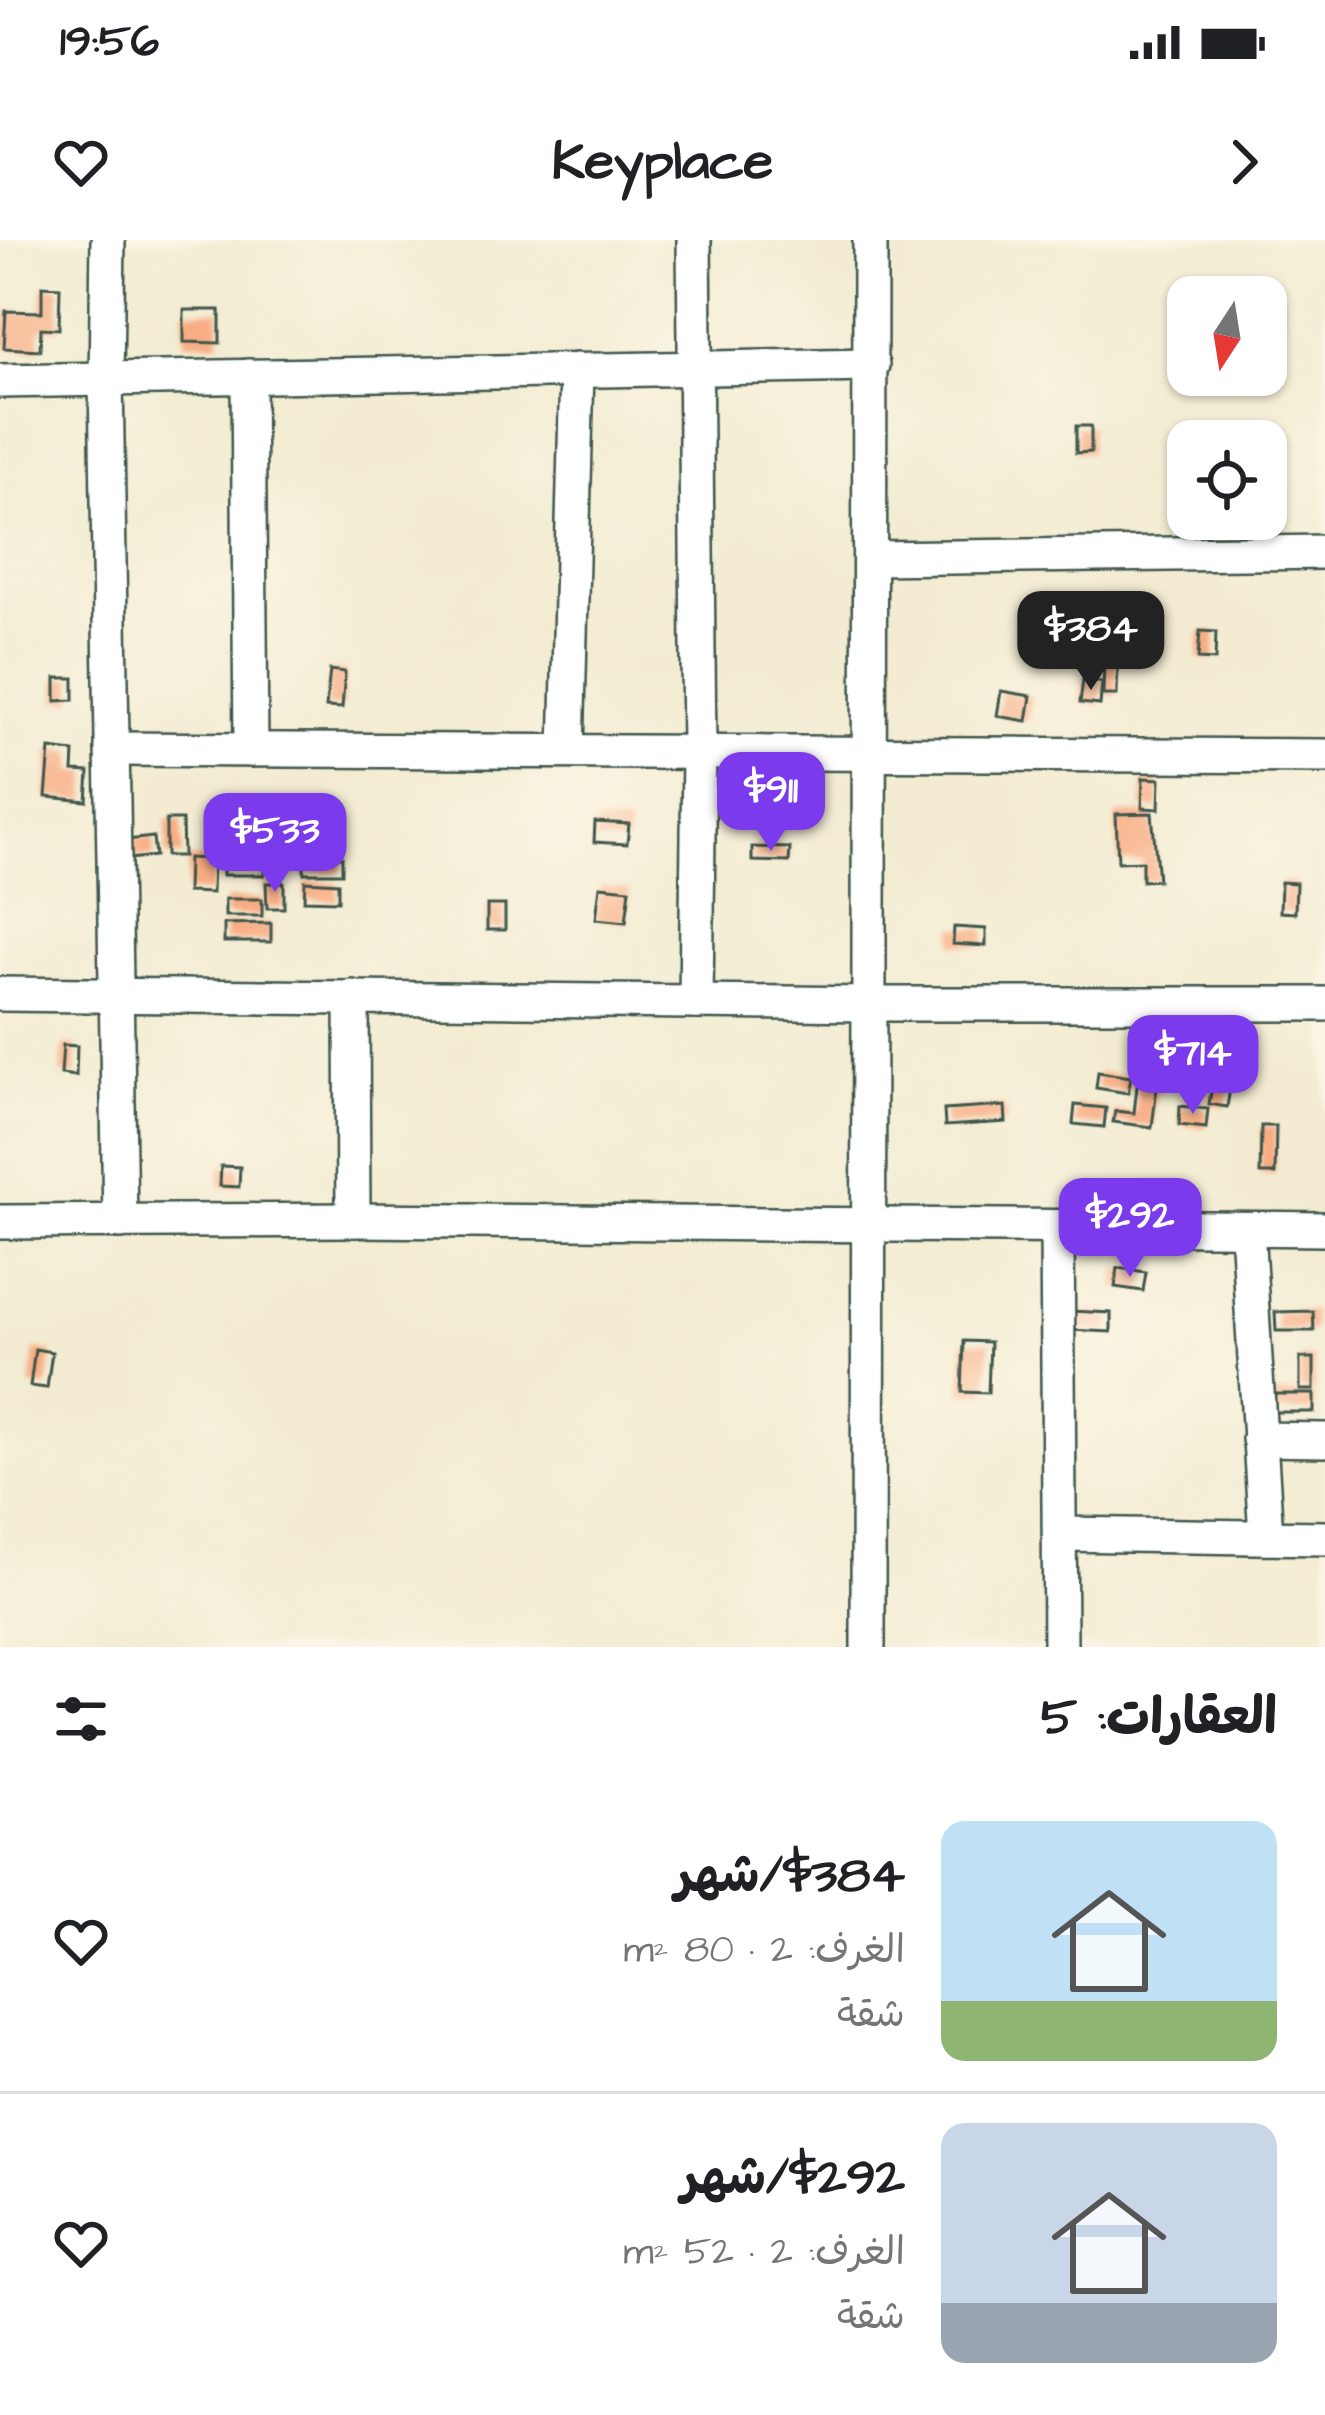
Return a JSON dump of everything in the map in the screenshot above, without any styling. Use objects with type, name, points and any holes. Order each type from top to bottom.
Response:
[{"type":"street","points":[[108,240],[106,379],[120,1222]]},
{"type":"street","points":[[694,240],[699,752],[696,1002]]},
{"type":"street","points":[[868,1647],[870,240]]},
{"type":"street","points":[[0,381],[872,365]]},
{"type":"street","points":[[567,751],[577,370]]},
{"type":"street","points":[[248,376],[251,749]]},
{"type":"street","points":[[871,558],[1325,552]]},
{"type":"street","points":[[112,749],[1325,755]]},
{"type":"street","points":[[0,994],[1325,1004]]},
{"type":"street","points":[[352,997],[353,1220]]},
{"type":"street","points":[[0,1222],[353,1220],[1325,1229]]},
{"type":"street","points":[[1057,1228],[1060,1647]]},
{"type":"street","points":[[1247,1229],[1266,1536]]},
{"type":"street","points":[[1259,1439],[1325,1440]]},
{"type":"street","points":[[1060,1534],[1325,1538]]},
{"type":"building","points":[[42,286],[60,287],[59,329],[41,328],[40,350],[4,348],[6,311],[42,312]]},
{"type":"building","points":[[184,310],[220,310],[220,343],[184,342]]},
{"type":"building","points":[[1076,426],[1091,426],[1091,452],[1076,453]]},
{"type":"building","points":[[1200,631],[1216,632],[1215,660],[1198,659]]},
{"type":"building","points":[[1104,659],[1118,660],[1117,695],[1103,695]]},
{"type":"building","points":[[330,670],[345,672],[342,708],[326,707]]},
{"type":"building","points":[[56,678],[74,678],[74,700],[56,701]]},
{"type":"building","points":[[1083,680],[1102,682],[1100,705],[1080,703]]},
{"type":"building","points":[[1001,691],[1031,696],[1027,721],[997,716]]},
{"type":"building","points":[[50,749],[74,752],[73,771],[89,772],[87,801],[46,797]]},
{"type":"building","points":[[1143,778],[1160,779],[1159,809],[1142,808]]},
{"type":"building","points":[[1152,813],[1158,880],[1142,881],[1142,861],[1118,862],[1116,814]]},
{"type":"building","points":[[166,820],[182,820],[183,856],[166,856]]},
{"type":"building","points":[[595,822],[629,824],[627,844],[594,842]]},
{"type":"building","points":[[153,837],[155,856],[129,859],[127,840]]},
{"type":"building","points":[[752,847],[790,848],[789,862],[752,861]]},
{"type":"building","points":[[223,857],[264,857],[264,875],[223,875]]},
{"type":"building","points":[[304,857],[342,857],[342,873],[304,873]]},
{"type":"building","points":[[188,858],[213,859],[212,893],[187,892]]},
{"type":"building","points":[[305,881],[338,883],[338,901],[304,900]]},
{"type":"building","points":[[1281,882],[1296,883],[1295,913],[1280,912]]},
{"type":"building","points":[[266,883],[284,883],[284,908],[267,908]]},
{"type":"building","points":[[600,886],[630,889],[626,922],[596,919]]},
{"type":"building","points":[[225,899],[262,899],[262,916],[225,916]]},
{"type":"building","points":[[487,905],[505,905],[505,930],[487,930]]},
{"type":"building","points":[[271,923],[271,942],[224,942],[224,924]]},
{"type":"building","points":[[954,927],[986,929],[986,946],[953,944]]},
{"type":"building","points":[[63,1045],[77,1046],[76,1076],[61,1074]]},
{"type":"building","points":[[1098,1072],[1131,1077],[1128,1093],[1096,1088]]},
{"type":"building","points":[[1214,1073],[1232,1076],[1227,1107],[1209,1104]]},
{"type":"building","points":[[1138,1077],[1158,1079],[1152,1127],[1113,1122],[1115,1111],[1134,1113]]},
{"type":"building","points":[[1075,1105],[1106,1108],[1104,1127],[1073,1124]]},
{"type":"building","points":[[1005,1106],[1006,1122],[945,1126],[944,1110]]},
{"type":"building","points":[[1180,1106],[1208,1109],[1206,1128],[1179,1125]]},
{"type":"building","points":[[1261,1126],[1276,1126],[1275,1174],[1260,1174]]},
{"type":"building","points":[[221,1166],[240,1167],[239,1187],[220,1186]]},
{"type":"building","points":[[1118,1268],[1146,1272],[1143,1291],[1115,1287]]},
{"type":"building","points":[[1070,1311],[1111,1313],[1111,1332],[1069,1330]]},
{"type":"building","points":[[1313,1311],[1314,1331],[1276,1331],[1275,1312]]},
{"type":"building","points":[[964,1341],[990,1342],[988,1393],[962,1392]]},
{"type":"building","points":[[35,1349],[52,1352],[47,1388],[30,1386]]},
{"type":"building","points":[[1300,1358],[1314,1358],[1314,1390],[1300,1390]]},
{"type":"building","points":[[1271,1394],[1314,1394],[1314,1412],[1271,1412]]}]
